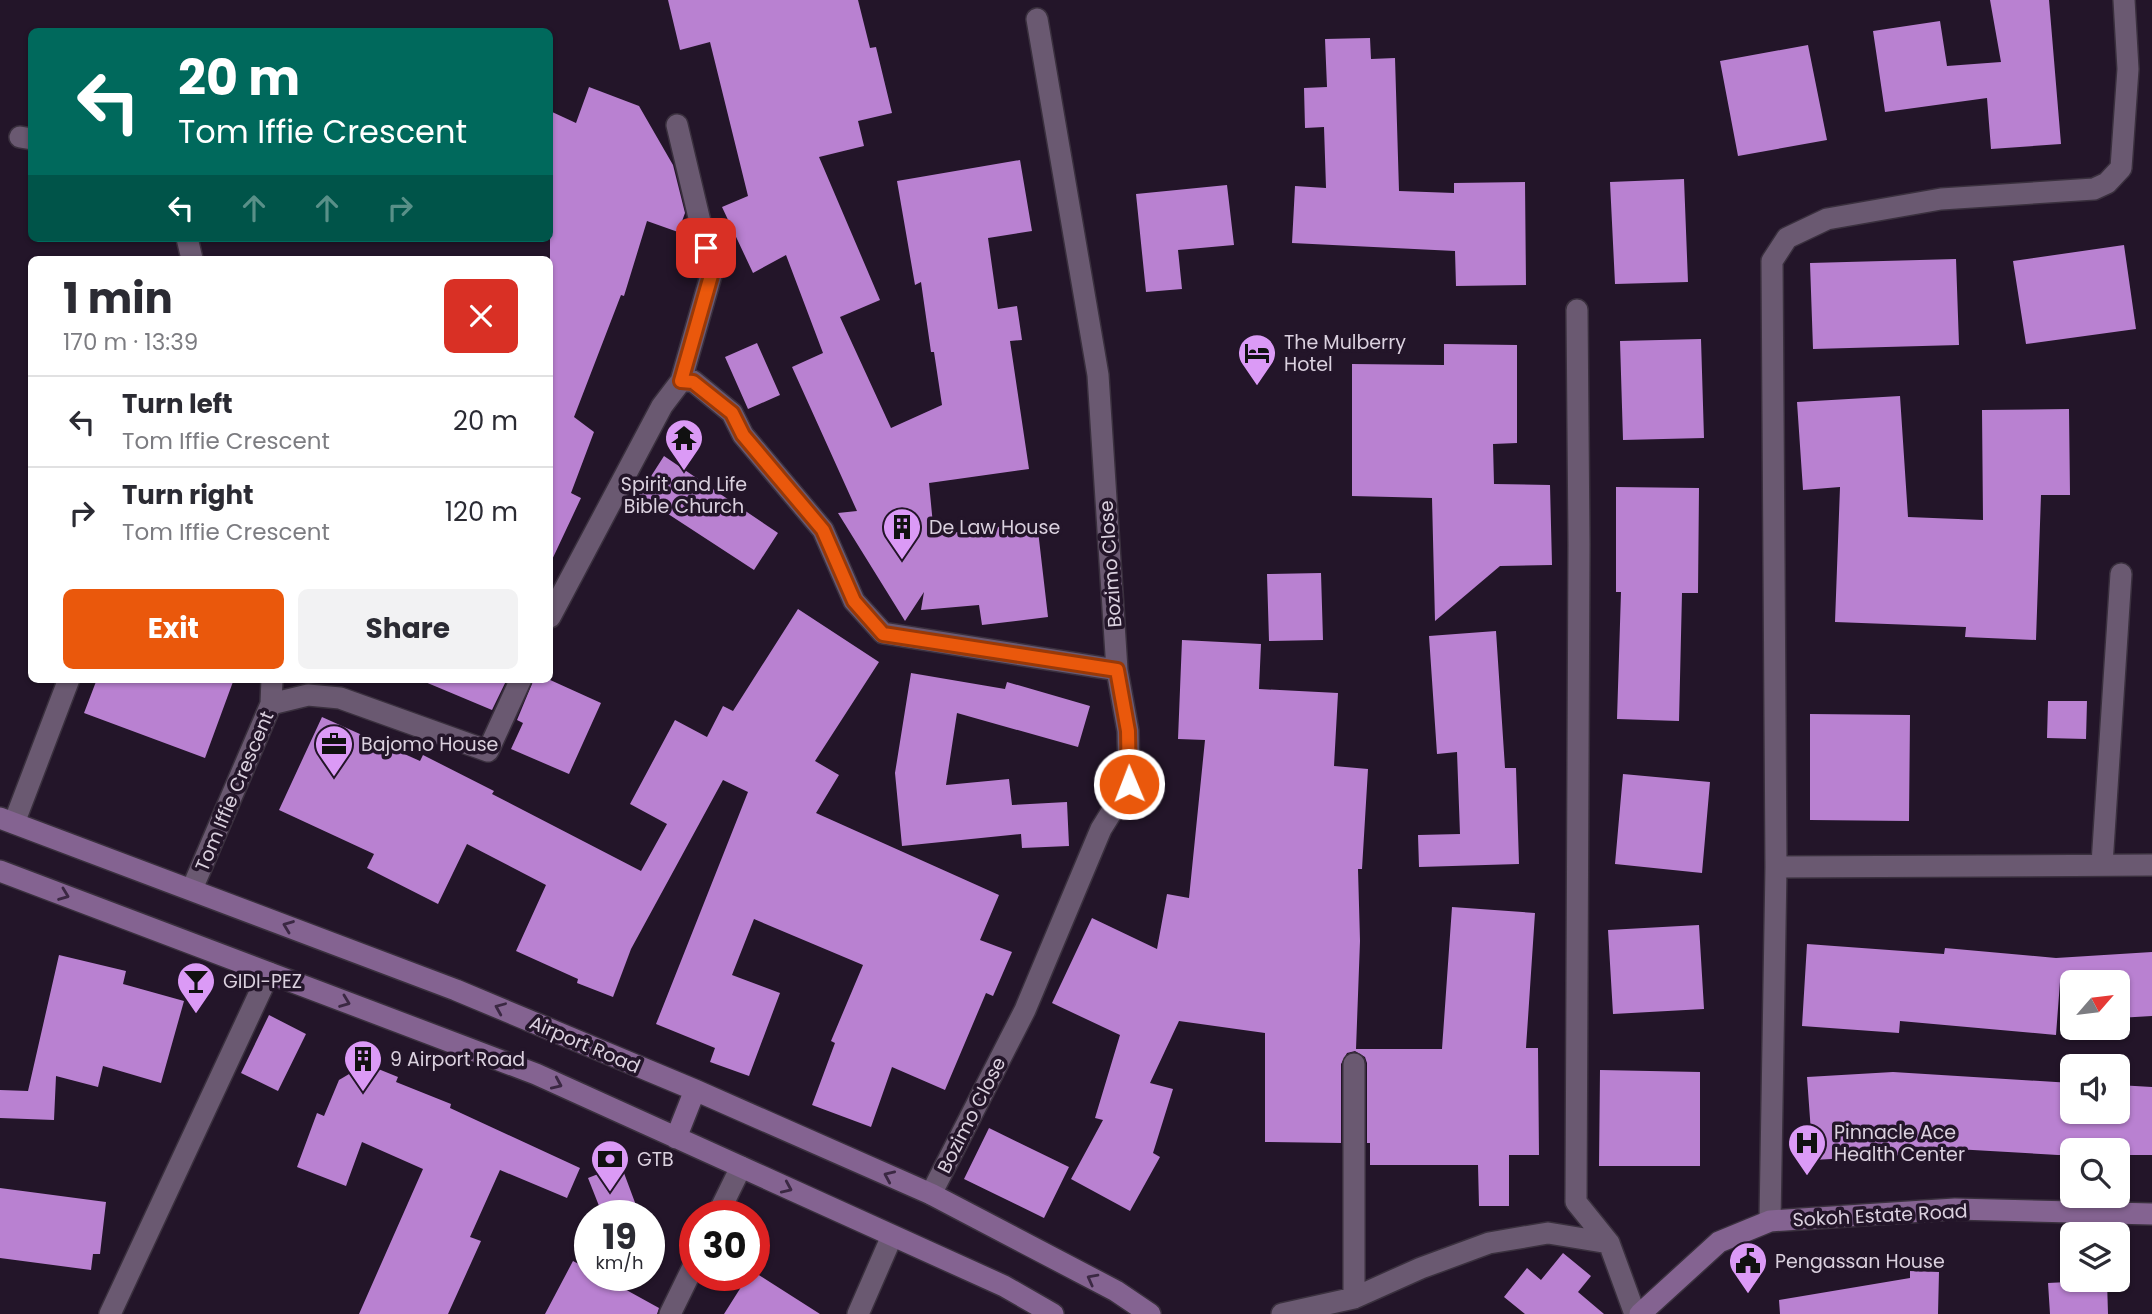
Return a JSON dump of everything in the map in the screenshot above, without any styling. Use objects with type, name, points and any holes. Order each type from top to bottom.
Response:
[{"type":"main road","name":"Airport Road","points":[[7,821],[456,989],[695,1090],[930,1194],[1115,1292],[1150,1314]]},
{"type":"main road","points":[[0,871],[536,1074],[1004,1286],[1053,1314]]},
{"type":"main road","points":[[676,1138],[695,1090]]},
{"type":"main road","name":"Sokoh Estate Road","points":[[1640,1314],[1719,1242],[1770,1221],[1955,1209],[2152,1214]]},
{"type":"street","points":[[1770,1221],[1776,867],[1772,261],[1787,238],[1827,219],[1941,200],[2094,190],[2107,183],[2121,168],[2128,69],[2124,0]]},
{"type":"street","name":"Bozimo Close","points":[[930,1194],[1025,1010],[1101,829],[1129,784],[1128,731],[1117,670],[1098,374],[1037,19]]},
{"type":"street","points":[[553,611],[662,406],[681,381],[712,272],[677,125]]},
{"type":"street","points":[[1577,310],[1576,1202],[1609,1243],[1635,1314]]},
{"type":"street","points":[[681,381],[693,382],[732,413],[743,435],[823,530],[854,601],[883,634],[1117,670]]},
{"type":"street","points":[[2102,864],[2121,574]]},
{"type":"street","points":[[7,821],[67,683]]},
{"type":"street","points":[[271,704],[272,683]]},
{"type":"street","name":"Tom Iffie Crescent","points":[[192,889],[271,704],[308,695],[340,698],[488,751],[519,683]]},
{"type":"street","points":[[1776,867],[2152,865]]},
{"type":"street","points":[[110,1314],[269,973]]},
{"type":"street","points":[[1354,1064],[1354,1298]]},
{"type":"street","points":[[725,1200],[741,1167]]},
{"type":"street","points":[[1283,1314],[1354,1298],[1421,1268],[1489,1243],[1548,1233],[1609,1243]]},
{"type":"street","points":[[858,1314],[892,1236]]},
{"type":"street","points":[[670,1314],[681,1291]]},
{"type":"building","points":[[668,0],[858,0],[870,48],[876,47],[892,113],[858,121],[864,146],[819,157],[880,300],[840,317],[891,428],[942,405],[921,282],[915,285],[897,181],[1020,160],[1032,231],[988,238],[998,309],[1017,306],[1022,340],[1010,341],[1029,469],[929,483],[934,535],[1037,522],[1048,617],[982,625],[979,605],[921,610],[924,592],[905,621],[838,513],[857,511],[792,367],[823,353],[786,255],[753,273],[722,207],[748,196],[710,42],[680,50]]},
{"type":"building","points":[[1990,0],[2049,0],[2061,144],[1991,149],[1987,98],[1885,112],[1873,31],[1940,21],[1947,66],[2001,62]]},
{"type":"building","points":[[1370,38],[1371,59],[1395,58],[1399,191],[1454,193],[1454,183],[1525,182],[1526,285],[1456,286],[1455,251],[1292,243],[1295,186],[1326,188],[1324,127],[1305,128],[1304,88],[1327,87],[1325,39]]},
{"type":"building","points":[[1808,45],[1827,140],[1738,156],[1720,61]]},
{"type":"building","points":[[589,87],[639,106],[673,165],[685,213],[678,232],[647,221],[624,296],[621,295],[574,417],[594,432],[571,493],[581,498],[553,558],[553,256],[550,256],[550,242],[553,242],[553,112],[576,123]]},
{"type":"building","points":[[1684,179],[1688,282],[1615,284],[1610,182]]},
{"type":"building","points":[[1227,185],[1234,245],[1178,250],[1182,289],[1146,292],[1136,194]]},
{"type":"building","points":[[2124,245],[2136,329],[2026,344],[2013,261]]},
{"type":"building","points":[[1956,259],[1959,345],[1813,349],[1810,263]]},
{"type":"building","points":[[1701,339],[1704,438],[1623,440],[1620,341]]},
{"type":"building","points":[[757,343],[780,395],[748,409],[725,357]]},
{"type":"building","points":[[1444,344],[1517,345],[1517,443],[1493,444],[1494,484],[1550,485],[1552,565],[1500,566],[1435,621],[1432,498],[1352,496],[1352,364],[1444,365]]},
{"type":"building","points":[[1900,396],[1908,517],[1983,520],[1982,410],[2069,409],[2070,495],[2041,495],[2036,640],[1965,637],[1966,627],[1835,622],[1840,487],[1803,490],[1797,402]]},
{"type":"building","points":[[664,456],[778,533],[754,570],[639,495]]},
{"type":"building","points":[[1616,487],[1699,488],[1698,593],[1682,593],[1679,721],[1617,719],[1621,592],[1616,592]]},
{"type":"building","points":[[1321,573],[1323,640],[1269,641],[1267,574]]},
{"type":"building","points":[[798,609],[879,662],[815,761],[839,775],[816,813],[999,895],[980,940],[1012,952],[993,996],[986,993],[945,1090],[892,1067],[871,1127],[812,1105],[835,1043],[831,1041],[863,965],[754,919],[732,975],[780,993],[749,1076],[710,1062],[715,1048],[656,1024],[748,792],[723,780],[631,949],[613,997],[577,983],[578,979],[516,951],[546,885],[467,844],[438,904],[367,868],[374,854],[279,810],[322,717],[420,761],[423,755],[641,871],[667,824],[630,804],[675,720],[707,737],[723,706],[733,711]]},
{"type":"building","points":[[1496,631],[1505,768],[1516,768],[1519,864],[1419,867],[1418,835],[1460,834],[1457,752],[1437,754],[1429,636]]},
{"type":"building","points":[[1182,640],[1261,644],[1259,689],[1338,693],[1334,766],[1368,769],[1362,869],[1358,869],[1360,941],[1356,1049],[1442,1049],[1452,907],[1535,913],[1526,1048],[1538,1048],[1539,1155],[1509,1155],[1509,1206],[1479,1206],[1478,1165],[1370,1165],[1370,1143],[1367,1143],[1367,1063],[1365,1057],[1355,1051],[1347,1053],[1341,1064],[1341,1143],[1265,1142],[1265,1033],[1179,1021],[1150,1083],[1173,1089],[1153,1153],[1160,1157],[1130,1211],[1071,1179],[1103,1120],[1095,1118],[1120,1035],[1052,1003],[1092,918],[1157,949],[1167,894],[1189,898],[1205,740],[1178,739]]},
{"type":"building","points":[[911,673],[1005,689],[1007,682],[1090,706],[1078,747],[957,713],[946,785],[1009,779],[1012,805],[1067,802],[1069,846],[1022,848],[1021,834],[902,846],[895,773]]},
{"type":"building","points":[[553,681],[601,703],[569,774],[511,749],[523,723],[517,720],[532,683]]},
{"type":"building","points":[[95,683],[233,683],[205,758],[84,713]]},
{"type":"building","points":[[428,683],[505,683],[492,710]]},
{"type":"building","points":[[2048,701],[2087,701],[2086,739],[2047,738]]},
{"type":"building","points":[[1810,714],[1910,715],[1909,821],[1810,820]]},
{"type":"building","points":[[1623,774],[1710,782],[1702,873],[1615,864]]},
{"type":"building","points":[[1699,925],[1704,1009],[1613,1014],[1608,930]]},
{"type":"building","points":[[1807,944],[1944,954],[1945,948],[2056,958],[2152,952],[2152,1016],[2130,1017],[2130,970],[2060,970],[2056,1035],[1900,1021],[1899,1033],[1802,1026]]},
{"type":"building","points":[[59,955],[126,971],[123,984],[184,1001],[161,1083],[103,1066],[98,1087],[56,1076],[54,1120],[0,1118],[0,1090],[28,1091]]},
{"type":"building","points":[[269,1015],[306,1034],[278,1091],[241,1073]]},
{"type":"building","points":[[366,1064],[398,1077],[396,1082],[451,1104],[450,1108],[580,1168],[567,1198],[500,1170],[470,1237],[481,1241],[448,1314],[359,1314],[423,1169],[362,1142],[346,1186],[297,1167],[317,1113],[324,1116],[339,1080]]},
{"type":"building","points":[[1600,1070],[1700,1072],[1700,1166],[1599,1166]]},
{"type":"building","points":[[1893,1072],[2060,1082],[2060,1124],[2130,1124],[2130,1086],[2152,1087],[2152,1155],[2130,1155],[2130,1138],[2060,1138],[2060,1155],[1903,1146],[1904,1155],[1813,1160],[1807,1077]]},
{"type":"building","points":[[989,1128],[1069,1167],[1044,1218],[964,1179]]},
{"type":"building","points":[[621,1165],[634,1200],[597,1200],[588,1178]]},
{"type":"building","points":[[0,1188],[106,1202],[100,1254],[93,1254],[91,1270],[0,1258]]},
{"type":"building","points":[[1563,1253],[1591,1276],[1578,1292],[1604,1314],[1525,1314],[1504,1297],[1527,1268],[1541,1280]]},
{"type":"building","points":[[573,1261],[574,1291],[628,1291],[659,1308],[657,1314],[545,1314]]},
{"type":"building","points":[[1910,1271],[1939,1272],[1938,1314],[1780,1314],[1779,1300],[1910,1278]]},
{"type":"building","points":[[770,1282],[820,1314],[724,1314],[739,1291],[770,1291]]},
{"type":"building","points":[[2060,1282],[2060,1292],[2107,1292],[2108,1314],[2050,1314],[2048,1283]]},
{"type":"place","name":"The Mulberry Hotel","points":[[1257,387]]},
{"type":"place","name":"Spirit and Life Bible Church","points":[[684,472]]},
{"type":"place","name":"De Law House","points":[[902,561]]},
{"type":"place","name":"Bajomo House","points":[[334,778]]},
{"type":"place","name":"GIDI-PEZ","points":[[196,1015]]},
{"type":"place","name":"9 Airport Road","points":[[363,1093]]},
{"type":"place","name":"Pinnacle Ace Health Center","points":[[1807,1177]]},
{"type":"place","name":"GTB","points":[[610,1193]]},
{"type":"place","name":"Pengassan House","points":[[1748,1295]]},
{"type":"route","points":[[706,248],[712,272],[681,381],[693,382],[732,413],[743,435],[823,530],[854,601],[883,634],[1117,670],[1128,731],[1129,784]]}]
